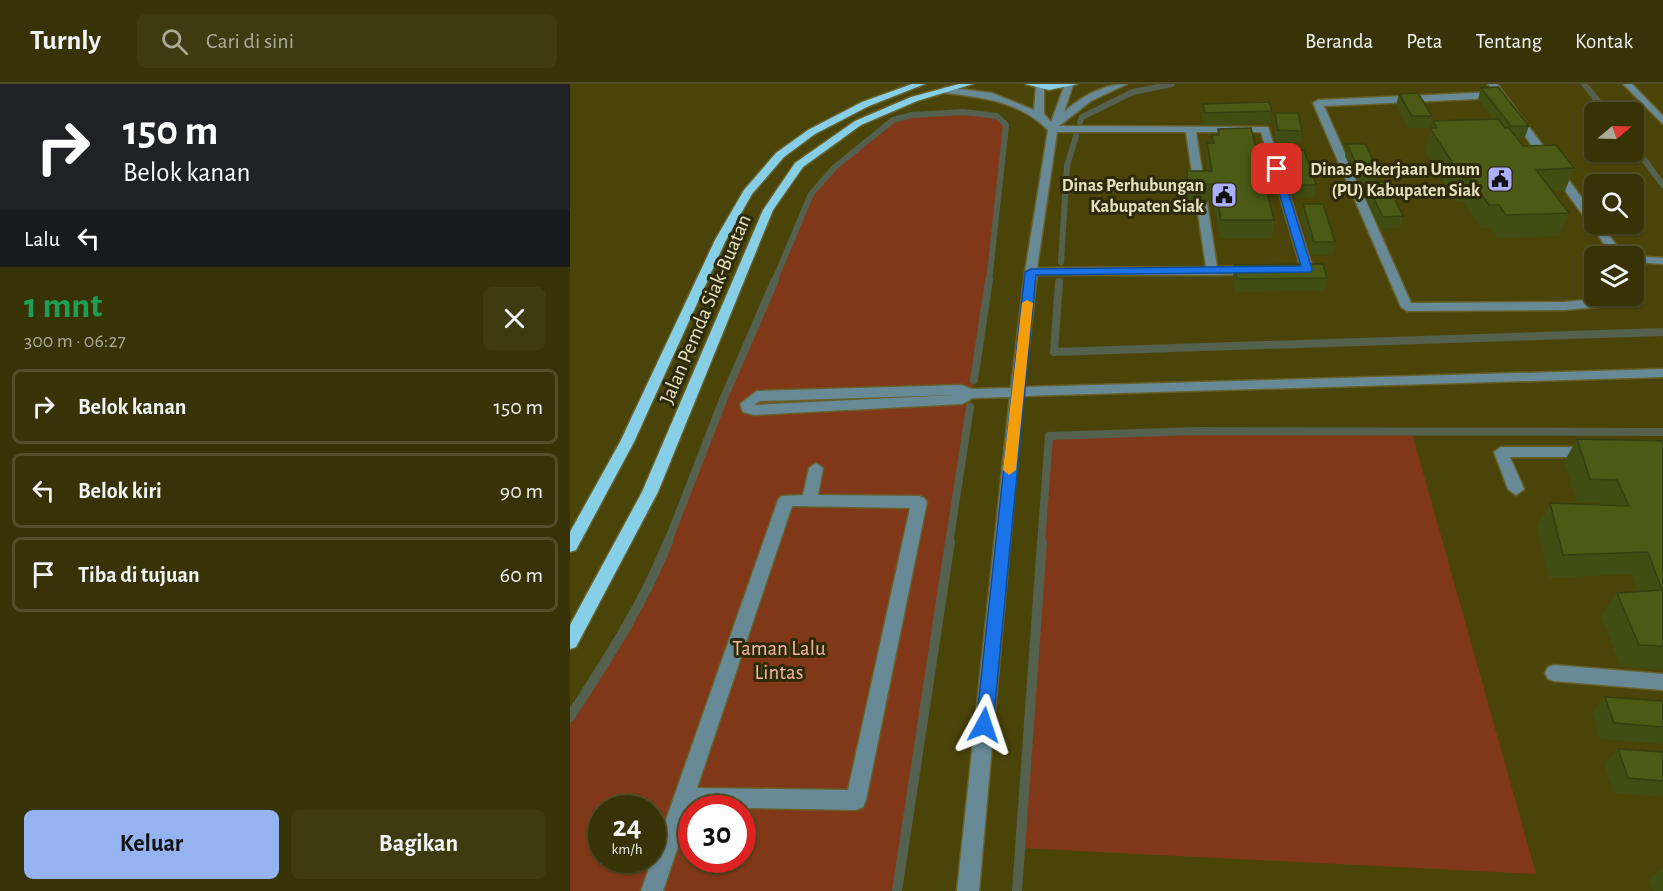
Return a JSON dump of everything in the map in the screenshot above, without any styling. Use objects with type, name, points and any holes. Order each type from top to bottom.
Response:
[{"type":"main road","name":"Jalan Pemda Siak-Buatan","points":[[570,546],[601,496],[725,230],[756,182],[779,156],[811,133],[897,92],[921,84]]},
{"type":"main road","name":"Jalan Pemda Siak-Buatan","points":[[570,642],[650,492],[768,210],[799,165],[837,136],[878,114],[945,90],[969,84]]},
{"type":"main road","points":[[1034,85],[1072,85]]},
{"type":"street","points":[[1053,129],[1071,109],[1100,93],[1123,84]]},
{"type":"street","points":[[1492,84],[1584,207]]},
{"type":"street","points":[[1627,84],[1658,110],[1663,121]]},
{"type":"street","points":[[1034,85],[1040,115]]},
{"type":"street","points":[[968,891],[1031,272],[1053,129],[1072,85]]},
{"type":"street","points":[[945,90],[989,95],[1040,115],[1053,129],[1265,129],[1307,269],[1283,270]]},
{"type":"street","points":[[1500,95],[1318,103],[1407,307],[1584,304]]},
{"type":"street","points":[[1191,129],[1212,271]]},
{"type":"street","points":[[1644,260],[1663,261]]},
{"type":"street","points":[[1031,272],[1260,270]]},
{"type":"street","points":[[970,394],[962,399],[753,410],[748,409],[747,404],[757,396],[962,390],[970,394],[1663,373]]},
{"type":"street","points":[[1516,489],[1501,452],[1605,452]]},
{"type":"street","points":[[809,500],[816,468]]},
{"type":"street","points":[[685,795],[786,500],[919,501],[856,800],[756,798]]},
{"type":"street","points":[[1554,672],[1663,682]]},
{"type":"street","points":[[652,891],[678,815]]},
{"type":"green space","name":"Taman Lalu Lintas","points":[[935,112],[997,116],[1006,125],[992,260],[897,891],[570,891],[570,717],[621,638],[658,567],[723,400],[764,310],[785,252],[811,194],[835,167],[893,120]]},
{"type":"green space","points":[[1197,431],[1412,433],[1536,874],[1020,848],[1049,436]]},
{"type":"building","points":[[1498,87],[1529,126],[1511,126],[1481,88]]},
{"type":"building","points":[[1418,93],[1432,116],[1412,116],[1399,94]]},
{"type":"building","points":[[1269,102],[1272,111],[1205,113],[1203,104]]},
{"type":"building","points":[[1275,113],[1298,113],[1302,131],[1278,130]]},
{"type":"building","points":[[1498,119],[1505,128],[1508,127],[1523,146],[1556,145],[1574,168],[1536,170],[1569,213],[1506,215],[1499,205],[1489,205],[1471,179],[1463,179],[1430,128],[1437,128],[1433,121]]},
{"type":"building","name":"Dinas Perhubungan Kabupaten Siak","points":[[1251,128],[1274,220],[1221,220],[1215,184],[1188,184],[1187,171],[1212,171],[1207,143],[1214,143],[1212,135],[1219,135],[1218,129]]},
{"type":"building","points":[[1347,144],[1365,144],[1380,173],[1361,174]]},
{"type":"building","points":[[1286,150],[1304,150],[1316,185],[1297,185]]},
{"type":"building","points":[[1386,182],[1403,216],[1383,217],[1366,183]]},
{"type":"building","points":[[1303,204],[1323,204],[1335,242],[1314,242]]},
{"type":"building","points":[[1323,264],[1327,278],[1237,279],[1234,265]]},
{"type":"building","points":[[1577,439],[1663,441],[1663,646],[1639,645],[1617,593],[1662,590],[1648,552],[1563,555],[1550,503],[1629,506],[1617,480],[1590,479]]},
{"type":"building","points":[[1605,697],[1663,701],[1663,727],[1614,723]]},
{"type":"building","points":[[1618,749],[1663,752],[1663,781],[1628,778]]},
{"type":"waterway","points":[[1080,122],[1082,117],[1133,92],[1172,84]]},
{"type":"waterway","points":[[1584,84],[1599,102]]},
{"type":"waterway","points":[[774,282],[811,194],[835,167],[893,120],[912,115],[963,112],[997,116],[1006,125],[989,282]]},
{"type":"waterway","points":[[1061,262],[1067,166],[1076,136]]},
{"type":"waterway","points":[[1644,159],[1663,185]]},
{"type":"waterway","points":[[667,544],[723,400],[775,280]]},
{"type":"waterway","points":[[974,380],[989,280]]},
{"type":"waterway","points":[[1059,282],[1054,352],[1663,332]]},
{"type":"waterway","points":[[949,544],[970,407]]},
{"type":"waterway","points":[[1041,544],[1049,436],[1197,431],[1663,432]]},
{"type":"waterway","points":[[570,717],[635,610],[668,542]]},
{"type":"waterway","points":[[897,891],[950,542]]},
{"type":"waterway","points":[[1017,891],[1042,542]]},
{"type":"slow traffic","points":[[1009,470],[1027,303]]},
{"type":"place","name":"Dinas Pekerjaan Umum (PU) Kabupaten Siak","points":[[1500,179]]},
{"type":"place","name":"Dinas Perhubungan Kabupaten Siak","points":[[1224,195]]},
{"type":"route","points":[[984,725],[1031,272],[1307,269],[1277,169]]}]
